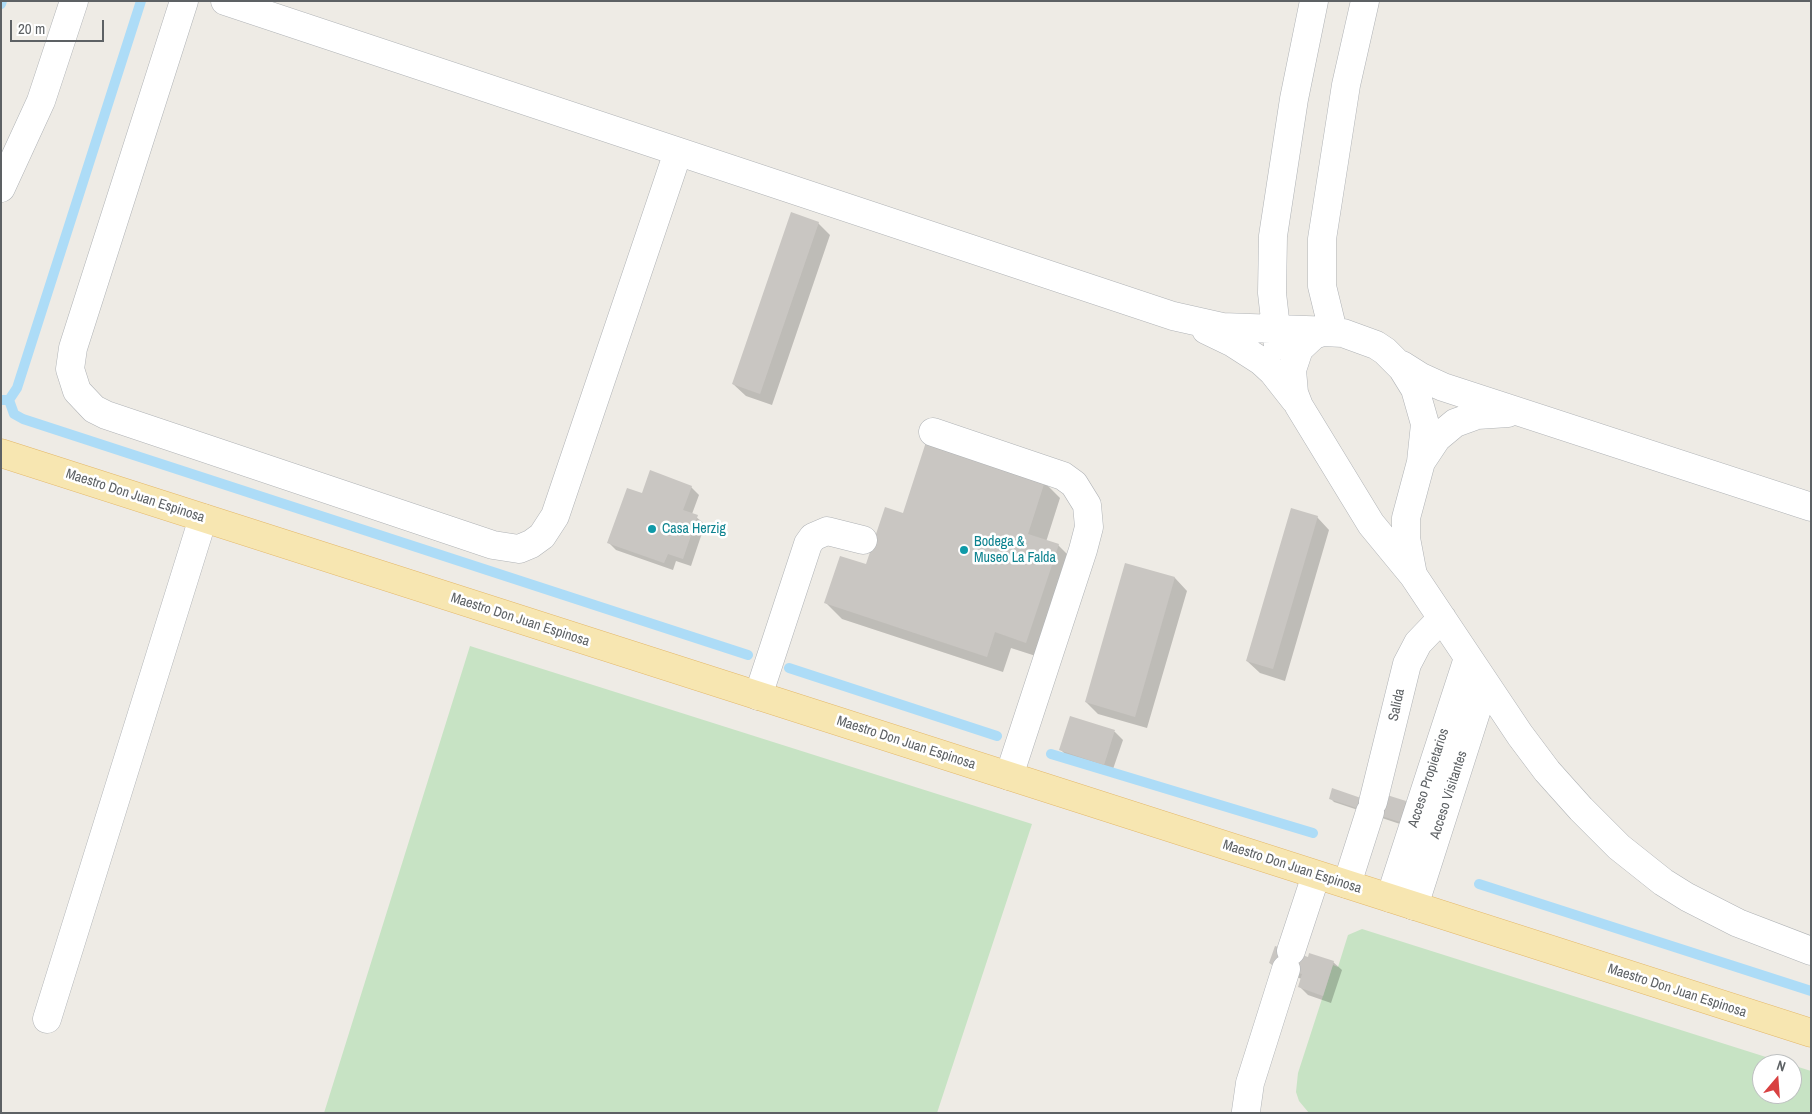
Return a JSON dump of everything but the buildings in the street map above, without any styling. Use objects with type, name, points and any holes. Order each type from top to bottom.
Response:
[{"type":"main road","name":"Maestro Don Juan Espinosa","points":[[1,453],[1811,1033]]},
{"type":"street","points":[[1,188],[40,101],[74,1]]},
{"type":"street","points":[[184,1],[73,348],[70,369],[77,391],[94,409],[106,415],[493,545],[519,549],[531,544],[542,536],[555,516],[678,152]]},
{"type":"street","points":[[225,1],[1173,316],[1222,327],[1333,331],[1365,340],[1386,351],[1394,359],[1409,378],[1423,412],[1425,437],[1406,518],[1406,538],[1413,575]]},
{"type":"street","points":[[1314,1],[1294,99],[1273,236],[1272,293],[1276,329],[1279,348],[1295,394],[1371,524],[1413,575],[1485,684],[1547,771],[1581,809],[1640,865],[1712,911],[1763,934],[1811,951]]},
{"type":"street","points":[[1333,331],[1322,286],[1322,239],[1342,109],[1365,1]]},
{"type":"street","points":[[1173,316],[1233,343],[1261,361],[1295,394]]},
{"type":"street","points":[[1295,394],[1295,358],[1305,341],[1323,332],[1333,331]]},
{"type":"street","points":[[1394,359],[1421,377],[1443,387],[1811,507]]},
{"type":"street","points":[[1420,462],[1437,438],[1455,423],[1490,413],[1530,415]]},
{"type":"street","points":[[933,432],[1063,476],[1074,484],[1087,505],[1089,527],[1083,550],[1009,776]]},
{"type":"street","points":[[47,1020],[203,518]]},
{"type":"street","points":[[758,696],[808,544],[813,537],[827,531],[863,540]]},
{"type":"street","name":"Salida","points":[[1347,884],[1372,807],[1407,664],[1418,643],[1442,618]]},
{"type":"street","name":"Acceso Propietarios","points":[[1402,902],[1468,658]]},
{"type":"street","name":"Acceso Visitantes","points":[[1402,902],[1485,684]]},
{"type":"street","points":[[1244,1112],[1250,1083],[1316,875]]},
{"type":"green space","points":[[470,646],[1032,824],[937,1113],[324,1113]]},
{"type":"green space","points":[[1362,929],[1756,1054],[1752,1054],[1752,1104],[1802,1104],[1802,1068],[1811,1071],[1811,1113],[1309,1113],[1299,1101],[1296,1092],[1298,1073],[1333,965],[1338,967],[1348,935]]},
{"type":"waterway","points":[[1,400],[9,400],[17,388],[141,1]]},
{"type":"waterway","points":[[9,400],[14,414],[23,419],[748,655]]},
{"type":"waterway","points":[[789,668],[997,736]]},
{"type":"waterway","points":[[1051,754],[1313,833]]},
{"type":"waterway","points":[[1479,884],[1811,991]]},
{"type":"place","name":"Casa Herzig","points":[[652,529]]},
{"type":"place","name":"Bodega & Museo La Falda","points":[[964,550]]}]
